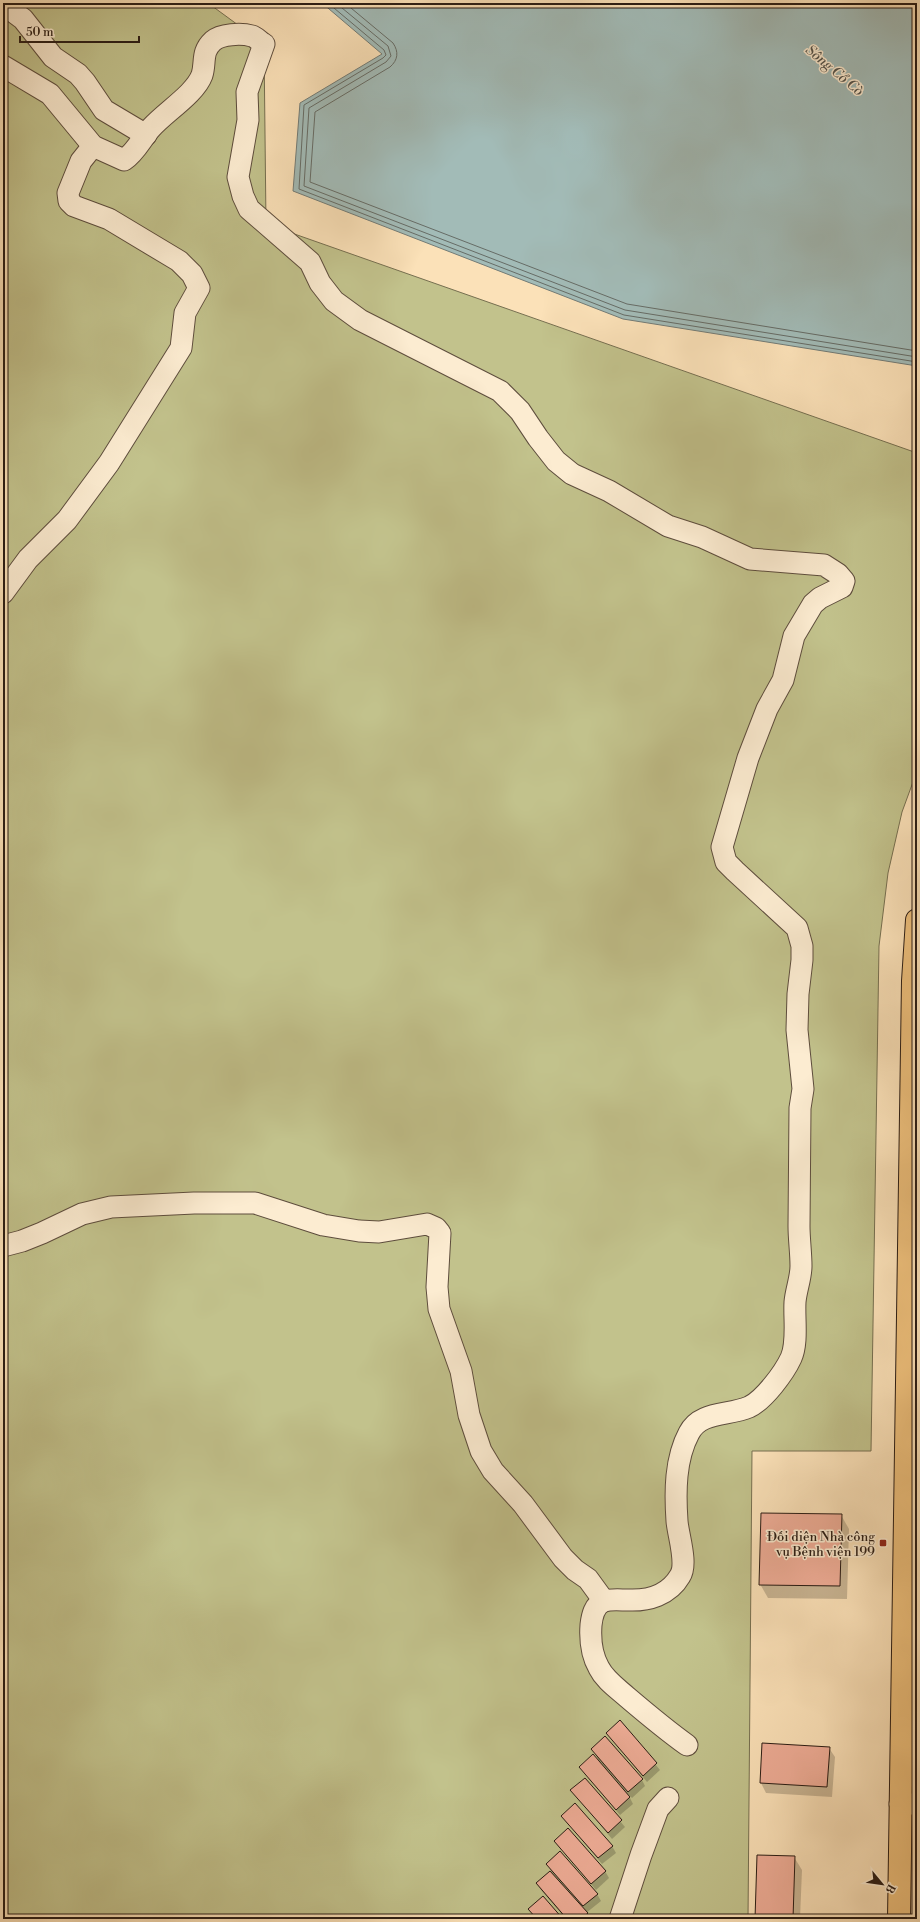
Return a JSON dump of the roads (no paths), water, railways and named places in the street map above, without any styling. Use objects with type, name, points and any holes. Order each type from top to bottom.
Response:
[{"type":"main road","points":[[899,1919],[909,1804],[913,1244],[913,981],[917,920]]},
{"type":"lane","points":[[3,4],[23,20],[53,57],[78,74],[104,110],[146,135]]},
{"type":"lane","points":[[3,66],[50,94],[93,146],[124,160],[131,156],[152,127],[187,95],[202,75],[203,61],[207,48],[214,40],[239,34],[253,36],[264,44],[247,92],[248,120],[238,177],[242,196],[249,209],[310,262],[320,283],[334,301],[360,320],[500,391],[520,411],[538,438],[556,460],[572,474],[609,491],[668,526],[702,537],[750,559],[824,565],[838,574],[844,581],[842,587],[820,598],[813,604],[794,636],[783,680],[768,709],[748,758],[722,847],[726,862],[797,928],[802,946],[797,1030],[802,1089],[800,1108],[799,1228],[801,1268],[796,1300],[794,1334],[795,1346],[791,1359],[759,1401],[739,1410],[701,1419],[693,1426],[688,1434],[680,1453],[678,1476],[677,1521],[683,1564],[682,1575],[662,1594],[650,1600],[604,1601],[596,1606],[594,1610],[591,1628],[593,1654],[599,1668],[609,1682],[661,1727],[687,1745]]},
{"type":"lane","points":[[3,593],[28,559],[67,520],[113,457],[181,348],[185,313],[198,288],[192,274],[179,262],[109,219],[74,206],[69,201],[68,193],[81,162],[93,146]]},
{"type":"lane","points":[[3,1246],[22,1241],[42,1233],[82,1214],[111,1207],[194,1203],[255,1203],[323,1225],[359,1232],[379,1232],[418,1224],[427,1224],[436,1228],[440,1234],[437,1287],[439,1309],[461,1371],[469,1415],[481,1451],[493,1471],[523,1504],[563,1558],[575,1570],[588,1579],[604,1601]]},
{"type":"lane","points":[[620,1919],[641,1855],[658,1810],[668,1798]]},
{"type":"water","name":"Sông Cổ Cò","points":[[322,3],[917,3],[917,366],[623,319],[293,191],[300,103],[382,54]]},
{"type":"place","name":"Đối diện Nhà công vụ Bệnh viện 199","points":[[883,1543]]}]
